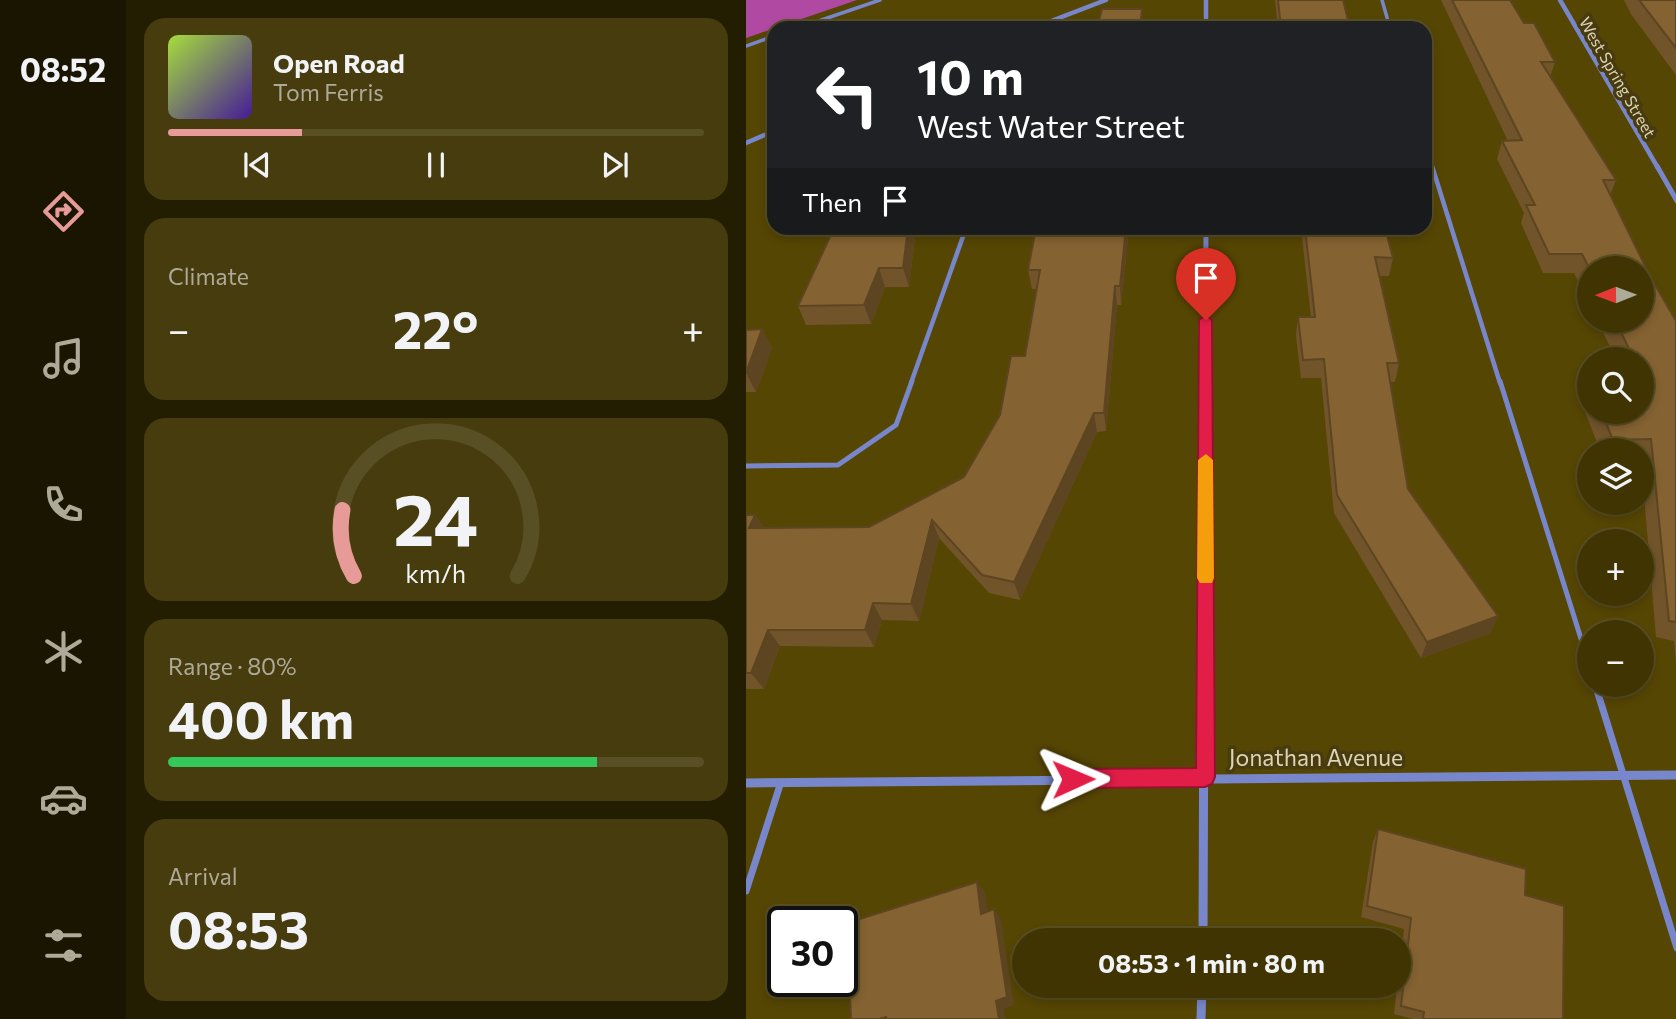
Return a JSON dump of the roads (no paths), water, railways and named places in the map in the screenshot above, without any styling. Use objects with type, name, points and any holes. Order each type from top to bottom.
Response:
[{"type":"street","points":[[1052,21],[1106,0]]},
{"type":"street","points":[[1206,0],[1206,21]]},
{"type":"street","name":"West Spring Street","points":[[1560,0],[1676,201]]},
{"type":"street","points":[[746,143],[767,134]]},
{"type":"street","points":[[1203,928],[1206,235]]},
{"type":"street","name":"Jonathan Avenue","points":[[746,783],[1676,775]]},
{"type":"street","points":[[1202,998],[1202,1019]]},
{"type":"lane","points":[[818,21],[880,0]]},
{"type":"lane","points":[[1382,0],[1388,21]]},
{"type":"lane","points":[[746,46],[767,38]]},
{"type":"lane","points":[[1432,167],[1577,626]]},
{"type":"lane","points":[[746,466],[838,465],[896,425],[964,235]]},
{"type":"lane","points":[[1599,697],[1676,948]]},
{"type":"lane","points":[[746,891],[781,782]]}]
